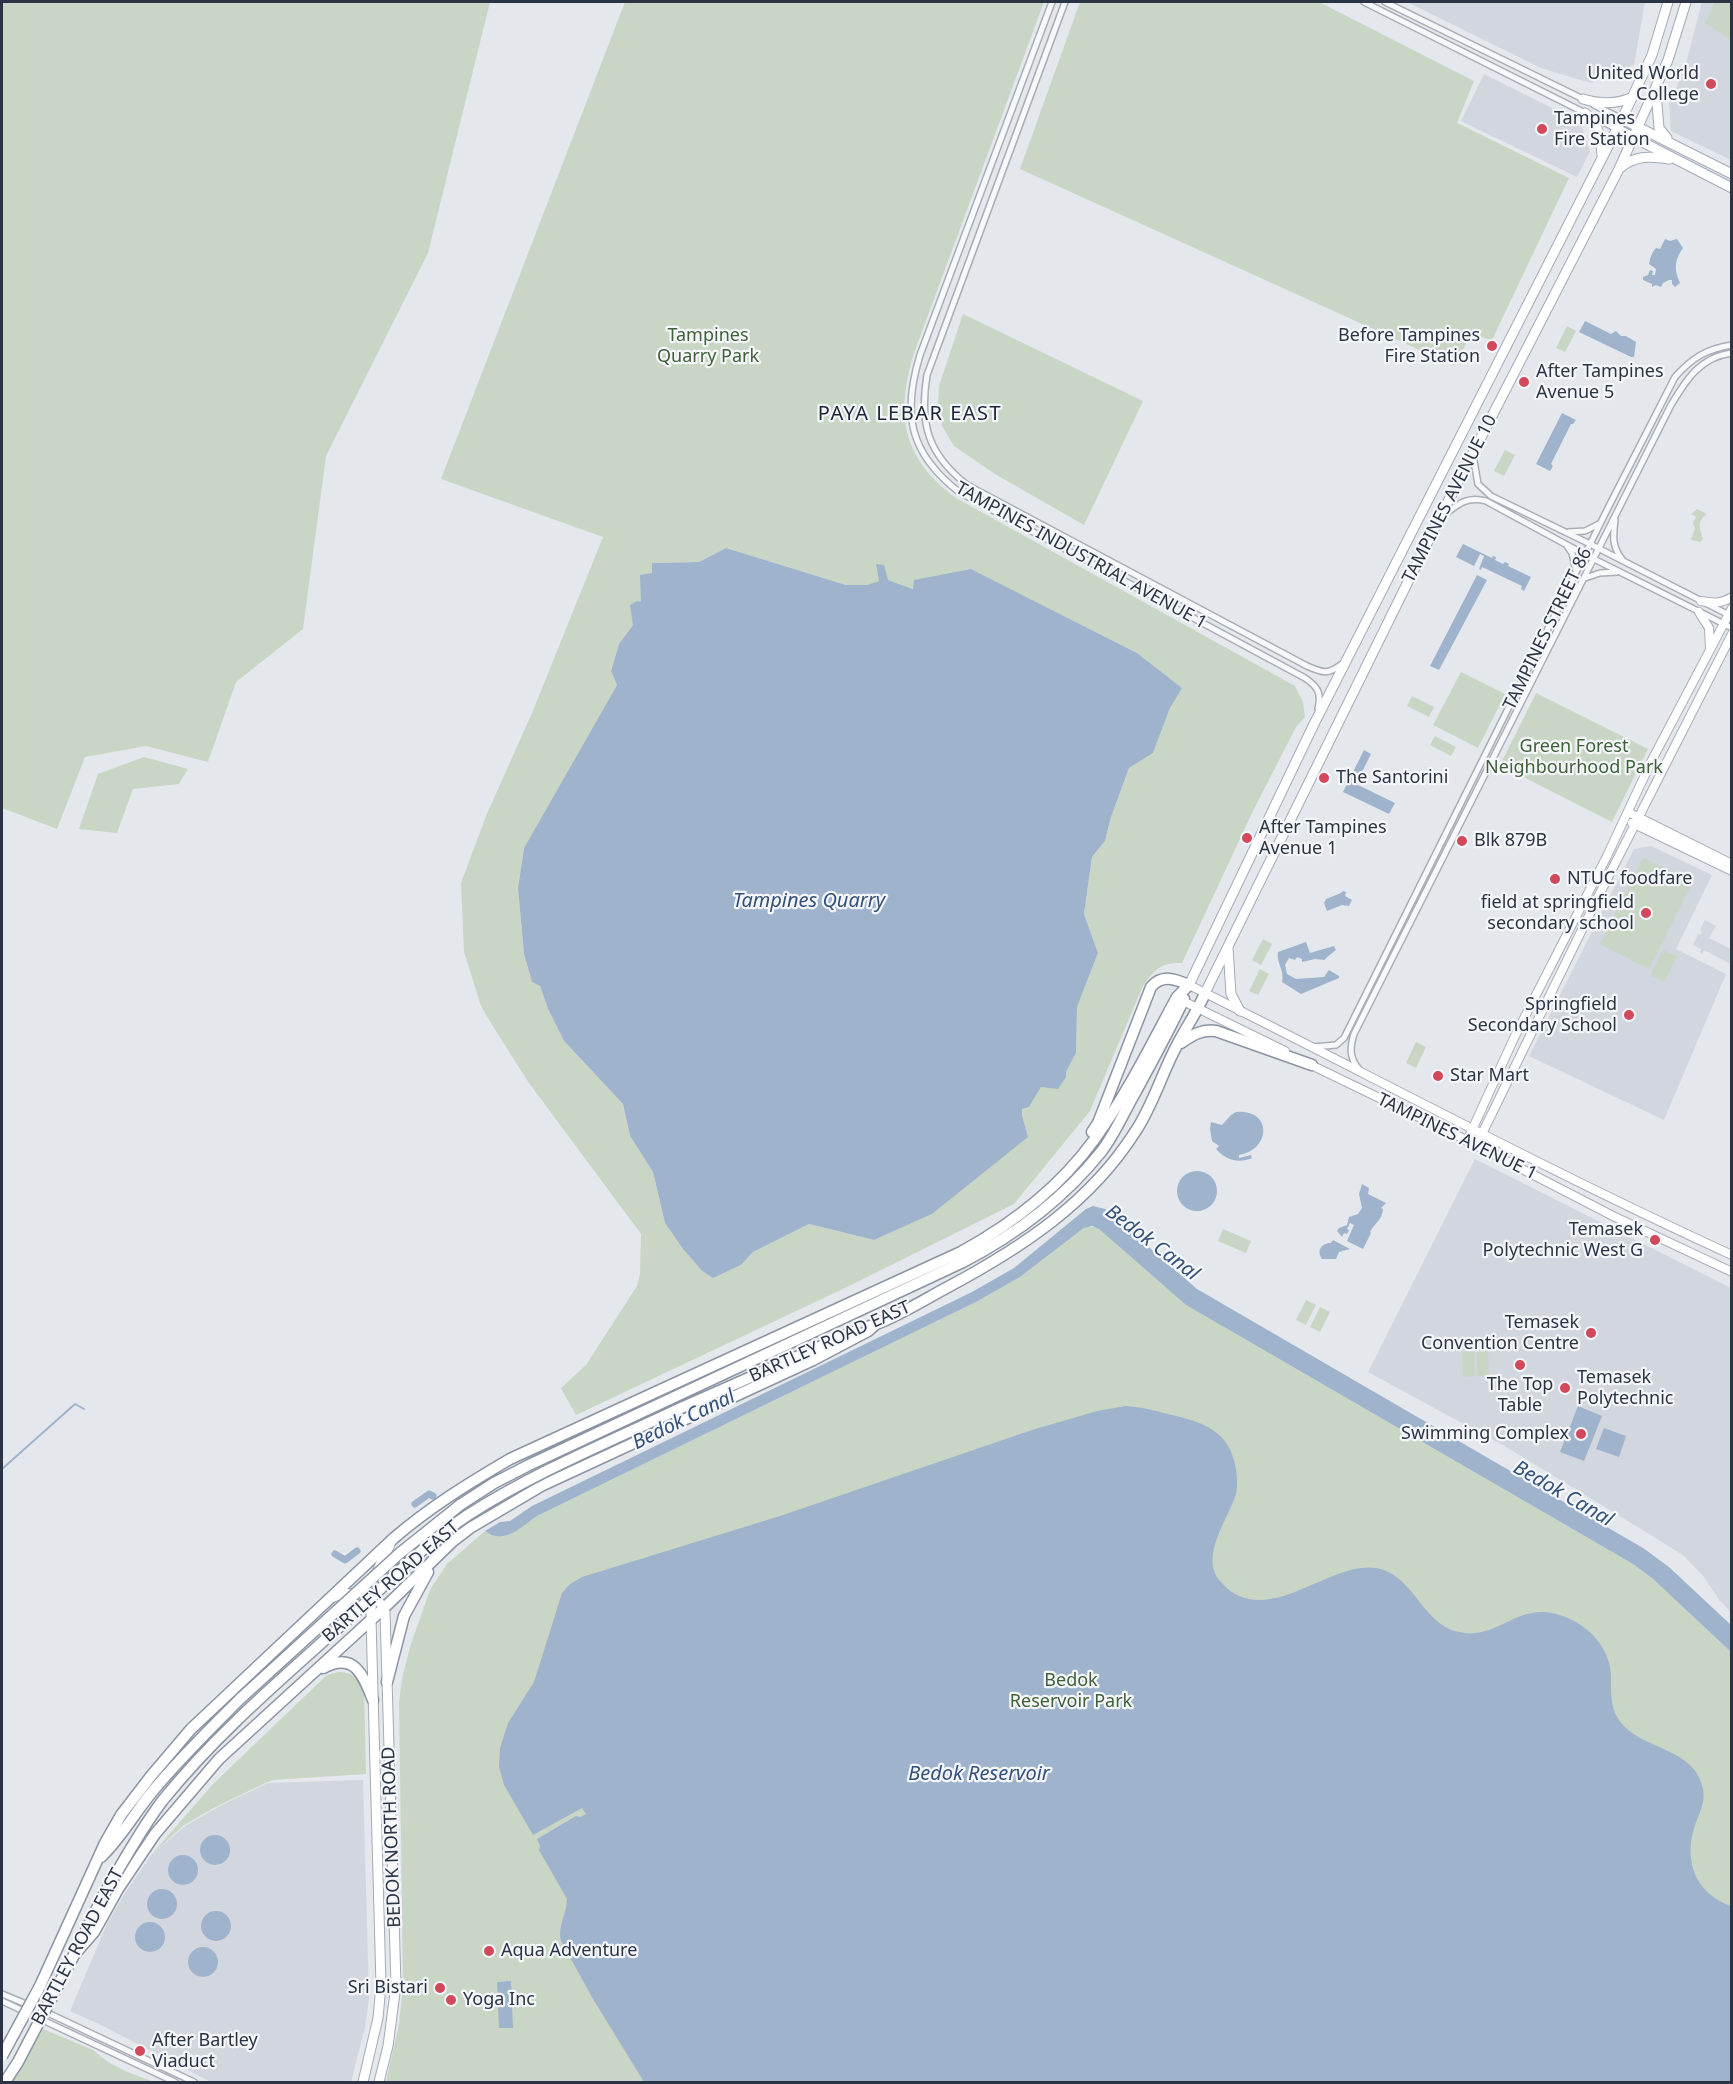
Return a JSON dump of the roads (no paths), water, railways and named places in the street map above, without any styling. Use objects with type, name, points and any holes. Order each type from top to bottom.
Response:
[{"type":"highway","points":[[98,1859],[121,1815],[188,1732],[394,1538],[465,1485],[510,1459],[961,1252],[990,1236],[1020,1215],[1042,1196],[1072,1166],[1093,1142],[1117,1106],[1177,997],[1189,985],[1168,978],[1156,982],[1151,987],[1098,1123],[1070,1163],[1042,1196]]},
{"type":"highway","name":"BARTLEY ROAD EAST","points":[[2,2056],[40,1986],[98,1859],[118,1840],[152,1792],[241,1698],[429,1528],[494,1483],[529,1465],[752,1359],[963,1263],[1027,1223],[1082,1174],[1102,1150],[1119,1123],[1183,1001],[1189,985]]},
{"type":"highway","name":"BARTLEY ROAD EAST","points":[[5,2082],[18,2062],[103,1896],[142,1830],[162,1802],[205,1752],[410,1560],[467,1516],[536,1476],[683,1407],[876,1324],[1011,1252],[1045,1227],[1090,1188],[1115,1160],[1137,1130],[1175,1048],[1205,993]]},
{"type":"highway","points":[[1175,1048],[1192,1035],[1211,1030],[1312,1065]]},
{"type":"highway","points":[[74,1954],[94,1932],[118,1889],[155,1834],[219,1760],[439,1557],[453,1541],[470,1528],[543,1485],[813,1360],[868,1331],[876,1324]]},
{"type":"highway","points":[[387,1682],[404,1616],[420,1585],[439,1557]]},
{"type":"highway","points":[[314,1673],[333,1663],[345,1662],[362,1674],[373,1700]]},
{"type":"main road","name":"TAMPINES AVENUE 10","points":[[1189,985],[1314,724],[1602,156],[1623,119],[1652,55],[1668,2]]},
{"type":"main road","name":"TAMPINES AVENUE 10","points":[[1205,993],[1440,518],[1618,171],[1656,90],[1686,2]]},
{"type":"main road","points":[[1656,90],[1659,128],[1673,143]]},
{"type":"main road","points":[[1583,99],[1603,104],[1620,102],[1633,97]]},
{"type":"main road","points":[[1586,113],[1594,120],[1600,133],[1602,156]]},
{"type":"main road","points":[[1623,119],[1731,174]]},
{"type":"main road","points":[[1617,129],[1731,188]]},
{"type":"main road","points":[[1618,171],[1626,163],[1642,158],[1678,160]]},
{"type":"main road","points":[[1228,948],[1231,994],[1240,1011]]},
{"type":"main road","name":"BEDOK NORTH ROAD","points":[[363,2082],[378,2018],[381,1972],[371,1586],[377,1569],[394,1538]]},
{"type":"main road","points":[[331,1598],[350,1593],[371,1597],[384,1608]]},
{"type":"main road","name":"BEDOK NORTH ROAD","points":[[379,2082],[393,2015],[396,1985],[384,1608]]},
{"type":"main road","points":[[381,1972],[389,1960],[395,1957]]},
{"type":"street","name":"TAMPINES INDUSTRIAL AVENUE 1","points":[[1052,2],[920,355],[912,381],[910,401],[911,419],[917,440],[927,459],[942,478],[959,492],[1316,686],[1319,703],[1314,724]]},
{"type":"street","name":"TAMPINES INDUSTRIAL AVENUE 1","points":[[1065,2],[927,375],[924,414],[936,453],[951,472],[967,485],[1307,666],[1317,670],[1334,671],[1348,658]]},
{"type":"street","points":[[1364,2],[1617,129]]},
{"type":"street","points":[[1385,2],[1623,119]]},
{"type":"street","name":"TAMPINES STREET 86","points":[[1312,1047],[1336,1045],[1344,1038],[1675,378],[1688,362],[1699,355],[1731,345]]},
{"type":"street","name":"TAMPINES STREET 86","points":[[1363,1073],[1353,1060],[1350,1051],[1354,1034],[1671,405],[1688,376],[1715,357],[1731,353]]},
{"type":"street","points":[[1467,1141],[1515,1038],[1652,760],[1709,651],[1727,626],[1730,613],[1701,601],[1491,496],[1478,484],[1473,454]]},
{"type":"street","points":[[1440,518],[1459,503],[1470,499],[1486,501],[1727,626]]},
{"type":"street","points":[[1616,516],[1613,543],[1616,552],[1624,562]]},
{"type":"street","points":[[1567,532],[1585,531],[1601,522]]},
{"type":"street","points":[[1566,544],[1574,558],[1576,573]]},
{"type":"street","points":[[1585,578],[1606,572],[1624,574]]},
{"type":"street","points":[[1701,601],[1714,603],[1731,597]]},
{"type":"street","points":[[1699,612],[1710,633],[1709,651]]},
{"type":"street","points":[[1476,1146],[1731,634]]},
{"type":"street","points":[[1626,816],[1731,864]]},
{"type":"street","points":[[1637,821],[1731,871]]},
{"type":"street","name":"TAMPINES AVENUE 1","points":[[1189,985],[1620,1202],[1731,1255]]},
{"type":"street","name":"TAMPINES AVENUE 1","points":[[1183,1001],[1613,1216],[1731,1272]]},
{"type":"street","points":[[1515,1038],[1526,1043]]},
{"type":"street","points":[[1422,1119],[1428,1114],[1428,1106]]},
{"type":"street","points":[[1613,1216],[1618,1213],[1620,1202]]},
{"type":"street","points":[[2,1994],[50,2014],[194,2082]]},
{"type":"street","points":[[2,2001],[175,2082]]},
{"type":"water","points":[[1665,239],[1670,241],[1677,239],[1683,248],[1676,265],[1680,283],[1675,287],[1672,280],[1669,280],[1661,287],[1656,285],[1652,287],[1652,284],[1643,280],[1643,277],[1648,275],[1650,270],[1653,271],[1652,275],[1655,275],[1656,269],[1649,264],[1650,260],[1652,253],[1656,248],[1660,249]]},
{"type":"water","points":[[1585,321],[1611,334],[1616,331],[1621,336],[1626,336],[1636,342],[1634,357],[1579,332]]},
{"type":"water","points":[[1562,413],[1576,420],[1571,424],[1551,464],[1553,466],[1550,471],[1536,464]]},
{"type":"water","points":[[1463,544],[1492,558],[1496,557],[1495,560],[1503,564],[1505,562],[1509,564],[1508,566],[1531,577],[1524,591],[1521,589],[1522,586],[1482,567],[1481,570],[1479,569],[1484,556],[1480,554],[1474,566],[1456,557]]},
{"type":"water","name":"Tampines Quarry","points":[[726,548],[846,585],[867,585],[879,581],[876,564],[884,565],[888,580],[913,589],[914,580],[971,569],[1137,653],[1182,688],[1170,708],[1153,753],[1129,768],[1105,841],[1092,857],[1084,914],[1098,953],[1077,1007],[1076,1053],[1058,1089],[1041,1087],[1029,1107],[1022,1109],[1028,1137],[932,1214],[874,1240],[809,1224],[753,1252],[741,1265],[713,1278],[702,1271],[665,1223],[653,1172],[630,1136],[623,1104],[564,1041],[548,1009],[540,986],[532,982],[524,954],[518,888],[524,848],[617,685],[611,671],[619,644],[633,625],[630,605],[637,601],[641,602],[640,575],[652,573],[652,563],[699,562]]},
{"type":"water","points":[[1477,575],[1487,580],[1439,670],[1430,666]]},
{"type":"water","points":[[1364,750],[1371,754],[1356,784],[1395,803],[1389,814],[1343,792]]},
{"type":"water","points":[[1343,891],[1346,892],[1345,896],[1352,900],[1349,906],[1342,905],[1327,911],[1324,903],[1326,899]]},
{"type":"water","points":[[1306,942],[1310,953],[1334,946],[1336,950],[1325,960],[1315,959],[1302,962],[1302,959],[1297,957],[1295,960],[1289,958],[1285,965],[1287,974],[1296,979],[1324,977],[1329,970],[1339,978],[1301,994],[1282,982],[1278,952]]},
{"type":"water","points":[[1236,1112],[1248,1113],[1257,1117],[1262,1123],[1263,1130],[1262,1138],[1257,1146],[1250,1152],[1239,1155],[1239,1158],[1251,1155],[1252,1158],[1242,1161],[1228,1158],[1216,1149],[1219,1146],[1212,1141],[1210,1129],[1211,1122],[1222,1125]]},
{"type":"water","points":[[1197,1171],[1211,1177],[1217,1191],[1211,1205],[1197,1211],[1183,1205],[1177,1191],[1183,1177]]},
{"type":"water","points":[[1362,1184],[1369,1188],[1368,1194],[1386,1203],[1381,1208],[1383,1209],[1381,1216],[1370,1232],[1363,1249],[1347,1241],[1354,1225],[1350,1223],[1347,1234],[1344,1233],[1342,1237],[1337,1231],[1347,1225],[1349,1217],[1358,1214],[1362,1208],[1359,1194]]},
{"type":"water","points":[[1093,1206],[1105,1209],[1197,1289],[1643,1548],[1669,1567],[1731,1625],[1731,1652],[1653,1579],[1633,1564],[1186,1305],[1099,1229],[1092,1226],[1084,1228],[1020,1277],[978,1301],[537,1516],[512,1533],[499,1536],[485,1531],[500,1522],[510,1521],[532,1506],[972,1292],[1014,1268],[1086,1209]]},
{"type":"water","points":[[1333,1240],[1350,1249],[1339,1252],[1336,1259],[1322,1259],[1321,1248]]},
{"type":"water","name":"Bedok Reservoir","points":[[1126,1406],[1139,1407],[1196,1422],[1214,1431],[1227,1444],[1235,1464],[1237,1491],[1218,1537],[1213,1560],[1214,1571],[1220,1581],[1236,1594],[1252,1600],[1270,1599],[1343,1572],[1361,1568],[1378,1568],[1391,1573],[1402,1582],[1431,1615],[1442,1625],[1455,1631],[1471,1633],[1485,1631],[1523,1615],[1537,1612],[1553,1613],[1572,1620],[1593,1635],[1604,1650],[1610,1666],[1611,1693],[1619,1720],[1640,1738],[1678,1756],[1689,1764],[1698,1775],[1703,1789],[1703,1804],[1691,1841],[1692,1865],[1701,1885],[1719,1900],[1731,1906],[1731,2082],[644,2082],[593,1999],[561,1941],[560,1930],[567,1899],[539,1850],[537,1839],[576,1816],[586,1814],[582,1808],[533,1835],[504,1785],[499,1767],[500,1748],[508,1723],[534,1682],[562,1593],[570,1584],[582,1577],[780,1516],[1032,1430],[1097,1411]]},
{"type":"water","name":"Swimming Complex","points":[[1578,1406],[1602,1416],[1584,1461],[1560,1452]]},
{"type":"water","points":[[1604,1428],[1626,1436],[1619,1457],[1596,1449]]},
{"type":"water","points":[[215,1835],[226,1839],[230,1850],[226,1861],[215,1865],[204,1861],[200,1850],[204,1839]]},
{"type":"water","points":[[183,1855],[194,1859],[198,1870],[194,1881],[183,1885],[172,1881],[168,1870],[172,1859]]},
{"type":"water","points":[[162,1889],[173,1893],[177,1904],[173,1915],[162,1919],[151,1915],[147,1904],[151,1893]]},
{"type":"water","points":[[216,1911],[227,1915],[231,1926],[227,1937],[216,1941],[205,1937],[201,1926],[205,1915]]},
{"type":"water","points":[[150,1922],[161,1926],[165,1937],[161,1948],[150,1952],[139,1948],[135,1937],[139,1926]]},
{"type":"water","points":[[203,1947],[214,1951],[218,1962],[214,1973],[203,1977],[192,1973],[188,1962],[192,1951]]},
{"type":"water","points":[[511,1981],[513,2028],[499,2028],[497,1982]]},
{"type":"waterway","points":[[2,1469],[75,1404],[84,1409]]},
{"type":"waterway","name":"Bedok Canal","points":[[415,1504],[429,1494],[433,1496]]},
{"type":"waterway","name":"Bedok Canal","points":[[335,1554],[345,1560],[357,1551]]},
{"type":"place","name":"United World College","points":[[1711,84]]},
{"type":"place","name":"Tampines Fire Station","points":[[1542,129]]},
{"type":"place","name":"Before Tampines Fire Station","points":[[1492,346]]},
{"type":"place","name":"After Tampines Avenue 5","points":[[1524,382]]},
{"type":"place","name":"The Santorini","points":[[1324,778]]},
{"type":"place","name":"After Tampines Avenue 1","points":[[1247,838]]},
{"type":"place","name":"Blk 879B","points":[[1462,841]]},
{"type":"place","name":"NTUC foodfare","points":[[1555,879]]},
{"type":"place","name":"field at springfield secondary school","points":[[1646,913]]},
{"type":"place","name":"Springfield Secondary School","points":[[1629,1015]]},
{"type":"place","name":"Star Mart","points":[[1438,1076]]},
{"type":"place","name":"Temasek Polytechnic West G","points":[[1655,1240]]},
{"type":"place","name":"Temasek Convention Centre","points":[[1591,1333]]},
{"type":"place","name":"The Top Table","points":[[1520,1365]]},
{"type":"place","name":"Temasek Polytechnic","points":[[1565,1388]]},
{"type":"place","name":"Swimming Complex","points":[[1581,1434]]},
{"type":"place","name":"Aqua Adventure","points":[[489,1951]]},
{"type":"place","name":"Sri Bistari","points":[[440,1988]]},
{"type":"place","name":"Yoga Inc","points":[[451,2000]]},
{"type":"place","name":"After Bartley Viaduct","points":[[140,2051]]},
{"type":"district","name":"PAYA LEBAR EAST","points":[[910,414]]},
{"type":"park label","name":"Tampines Quarry Park","points":[[708,346]]},
{"type":"park label","name":"Green Forest Neighbourhood Park","points":[[1574,757]]},
{"type":"park label","name":"Bedok Reservoir Park","points":[[1071,1691]]}]
